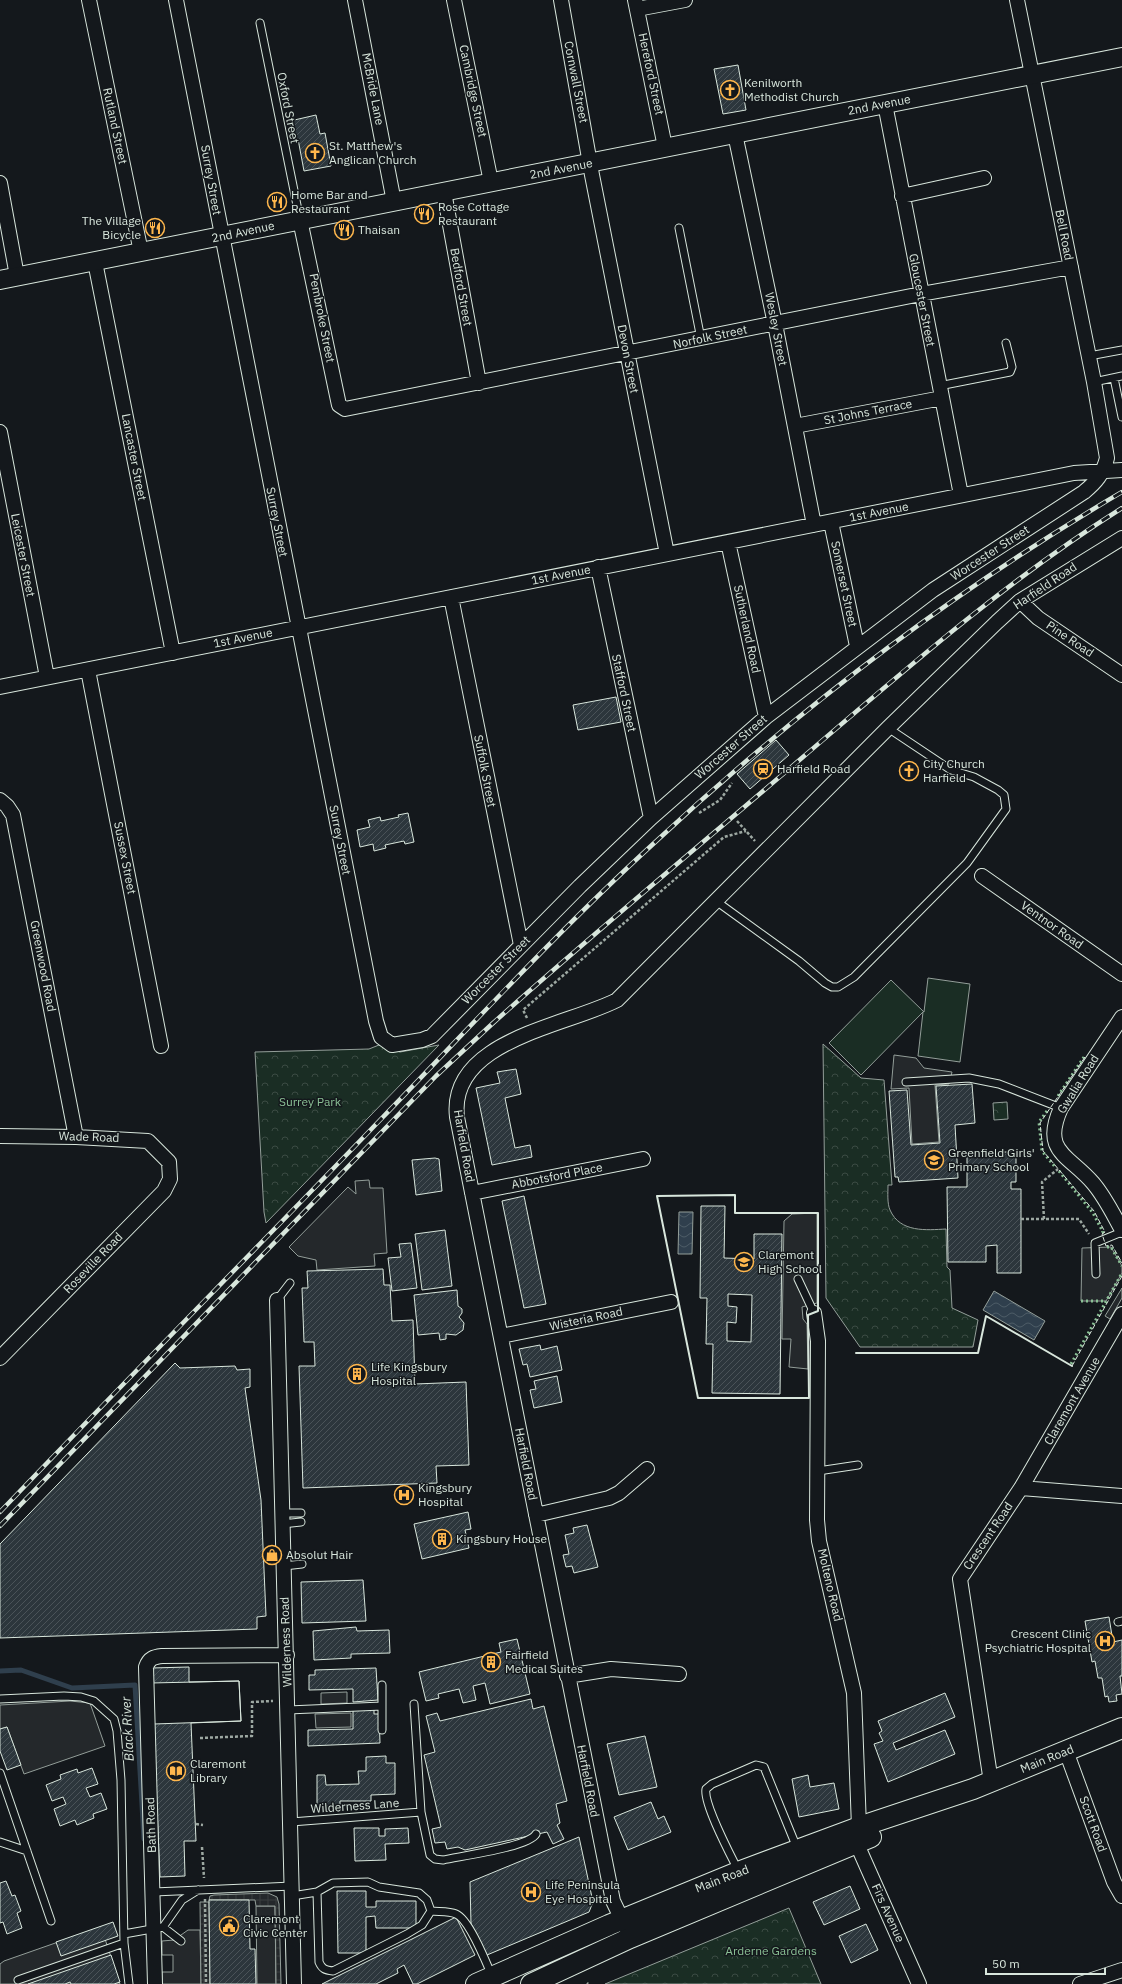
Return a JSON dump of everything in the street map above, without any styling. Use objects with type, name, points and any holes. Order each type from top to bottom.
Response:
[{"type":"main road","name":"Main Road","points":[[484,1981],[623,1919],[738,1872],[797,1849],[858,1835],[928,1813],[973,1789],[1122,1728]]},
{"type":"main road","name":"Main Road","points":[[531,1984],[858,1835]]},
{"type":"street","name":"Rutland Street","points":[[89,0],[141,252]]},
{"type":"street","name":"Surrey Street","points":[[176,0],[376,1022],[379,1034],[386,1042]]},
{"type":"street","name":"McBride Lane","points":[[355,0],[394,202]]},
{"type":"street","name":"Cambridge Street","points":[[454,0],[491,182]]},
{"type":"street","name":"Cornwall Street","points":[[561,0],[591,163]]},
{"type":"street","points":[[636,5],[685,0]]},
{"type":"street","name":"Bell Road","points":[[1017,0],[1094,382],[1107,458],[1104,470]]},
{"type":"street","name":"Hereford Street","points":[[636,5],[665,147]]},
{"type":"street","name":"2nd Avenue","points":[[9,278],[1122,57]]},
{"type":"street","name":"Gloucester Street","points":[[884,104],[961,495]]},
{"type":"street","name":"Wesley Street","points":[[735,134],[775,324],[814,525]]},
{"type":"street","name":"Devon Street","points":[[591,163],[627,354],[668,554]]},
{"type":"street","points":[[902,196],[984,178]]},
{"type":"street","points":[[0,183],[9,278]]},
{"type":"street","name":"Bedford Street","points":[[444,192],[479,383]]},
{"type":"street","name":"Pembroke Street","points":[[300,220],[339,405],[342,408],[350,409]]},
{"type":"street","name":"Lancaster Street","points":[[95,262],[173,653]]},
{"type":"street","name":"Norfolk Street","points":[[350,409],[921,294],[1071,267]]},
{"type":"street","name":"St Johns Terrace","points":[[795,426],[941,392]]},
{"type":"street","name":"Leicester Street","points":[[0,432],[47,677]]},
{"type":"street","name":"Worcester Street","points":[[386,1042],[396,1046],[432,1036],[521,945],[651,818],[766,717],[857,646],[933,590],[1084,492],[1097,481],[1104,470]]},
{"type":"street","name":"1st Avenue","points":[[0,687],[1074,473],[1122,470]]},
{"type":"street","name":"Somerset Street","points":[[831,522],[857,646]]},
{"type":"street","name":"Harfield Road","points":[[630,1938],[623,1919],[613,1901],[567,1676],[472,1193],[456,1105],[458,1092],[472,1069],[499,1047],[518,1037],[601,1008],[617,1000],[888,728],[1020,601],[1122,538]]},
{"type":"street","name":"Sutherland Road","points":[[728,542],[766,717]]},
{"type":"street","name":"Stafford Street","points":[[598,567],[651,818]]},
{"type":"street","name":"Suffolk Street","points":[[450,597],[521,945]]},
{"type":"street","name":"Pine Road","points":[[1020,601],[1038,618],[1122,675]]},
{"type":"street","name":"Sussex Street","points":[[88,670],[162,1046]]},
{"type":"street","name":"Greenwood Road","points":[[0,800],[7,806],[13,815],[76,1137]]},
{"type":"street","name":"Ventnor Road","points":[[982,876],[1122,974]]},
{"type":"street","name":"Gwalia Road","points":[[1122,1017],[1061,1108],[1054,1123],[1054,1134],[1059,1150],[1092,1182],[1122,1231]]},
{"type":"street","name":"Wade Road","points":[[0,1136],[76,1137],[148,1141],[169,1162]]},
{"type":"street","name":"Abbotsford Place","points":[[472,1193],[643,1159]]},
{"type":"street","name":"Roseville Road","points":[[1,1355],[168,1186],[170,1179],[169,1162]]},
{"type":"street","name":"Wilderness Road","points":[[277,1300],[294,1984]]},
{"type":"street","name":"Wisteria Road","points":[[500,1336],[671,1302]]},
{"type":"street","name":"Molteno Road","points":[[814,1313],[818,1341],[817,1520],[819,1541],[854,1693],[858,1835]]},
{"type":"street","name":"Claremont Avenue","points":[[1021,1488],[1122,1314]]},
{"type":"street","points":[[536,1515],[609,1498],[619,1493],[646,1469]]},
{"type":"street","points":[[1021,1488],[1122,1496]]},
{"type":"street","name":"Crescent Road","points":[[991,1782],[960,1579],[1021,1488]]},
{"type":"street","name":"Bath Road","points":[[155,1984],[158,1927],[154,1892],[146,1667],[150,1659],[162,1656],[287,1655]]},
{"type":"street","points":[[567,1676],[611,1669],[679,1674]]},
{"type":"street","name":"Scott Road","points":[[1066,1751],[1114,1882],[1122,1896]]},
{"type":"street","name":"Firs Avenue","points":[[858,1835],[919,1984]]},
{"type":"street","points":[[1080,1984],[1117,1972]]},
{"type":"lane","name":"Oxford Street","points":[[260,23],[300,220]]},
{"type":"lane","points":[[679,228],[701,339]]},
{"type":"lane","points":[[941,392],[1010,372],[1012,367],[1006,342]]},
{"type":"lane","points":[[1089,356],[1122,350]]},
{"type":"lane","points":[[1094,382],[1122,376]]},
{"type":"lane","points":[[1114,378],[1122,417]]},
{"type":"lane","points":[[716,901],[800,961],[825,983],[832,987],[844,984],[886,945],[967,863],[1006,809],[1004,796],[998,790],[974,777],[951,770],[888,728]]},
{"type":"lane","points":[[906,1082],[969,1078],[999,1084],[1061,1108]]},
{"type":"lane","points":[[1096,1274],[1095,1244],[1122,1231]]},
{"type":"lane","points":[[798,1279],[814,1313]]},
{"type":"lane","points":[[277,1300],[290,1283]]},
{"type":"lane","points":[[818,1471],[858,1465]]},
{"type":"lane","points":[[282,1519],[301,1513]]},
{"type":"lane","points":[[282,1519],[301,1522]]},
{"type":"lane","points":[[284,1566],[302,1564]]},
{"type":"lane","points":[[382,1685],[382,1730]]},
{"type":"lane","points":[[0,1699],[64,1696],[81,1697],[94,1701],[114,1719],[117,1731],[121,1780],[124,1943],[129,1984]]},
{"type":"lane","points":[[414,1704],[421,1812],[430,1855],[435,1859],[443,1860],[519,1845],[533,1839],[536,1834]]},
{"type":"lane","points":[[288,1705],[382,1706]]},
{"type":"lane","points":[[738,1872],[705,1794],[706,1789],[712,1784],[756,1765],[764,1767],[797,1849]]},
{"type":"lane","points":[[0,1773],[51,1921]]},
{"type":"lane","name":"Wilderness Lane","points":[[290,1822],[421,1812]]},
{"type":"lane","points":[[0,1842],[27,1851]]},
{"type":"lane","points":[[154,1892],[202,1889],[317,1892],[333,1883],[368,1882],[379,1887],[418,1893],[426,1900],[431,1911]]},
{"type":"lane","points":[[124,1934],[158,1927],[182,1900],[202,1889]]},
{"type":"lane","points":[[317,1892],[319,1962],[322,1968],[326,1970],[333,1971],[407,1934],[422,1925],[431,1911]]},
{"type":"lane","points":[[431,1911],[456,1914],[462,1918],[469,1929],[484,1981]]},
{"type":"lane","points":[[158,1927],[181,1940]]},
{"type":"lane","points":[[18,1980],[124,1943]]},
{"type":"path","points":[[698,813],[720,800],[732,783]]},
{"type":"path","points":[[737,821],[758,845]]},
{"type":"path","points":[[529,1022],[524,1010],[559,978],[724,837],[746,831]]},
{"type":"path","points":[[1044,1219],[1042,1182],[1058,1169]]},
{"type":"path","points":[[1021,1219],[1079,1219],[1095,1244]]},
{"type":"path","points":[[200,1738],[252,1736],[252,1702],[288,1705]]},
{"type":"path","points":[[196,1824],[203,1825]]},
{"type":"path","points":[[202,1847],[202,1889]]},
{"type":"path","points":[[205,1902],[206,1984]]},
{"type":"green space","points":[[928,978],[970,984],[960,1062],[918,1056],[923,1012],[861,1075],[829,1043],[891,980],[924,1012]]},
{"type":"green space","points":[[823,1044],[861,1078],[884,1080],[892,1185],[888,1185],[890,1210],[900,1223],[907,1226],[931,1230],[946,1229],[947,1267],[950,1270],[952,1308],[978,1320],[973,1347],[860,1347],[826,1298]]},
{"type":"green space","name":"Surrey Park","points":[[379,1045],[400,1052],[439,1045],[266,1223],[264,1212],[255,1052],[369,1049]]},
{"type":"green space","points":[[1007,1102],[1008,1119],[994,1120],[993,1103]]},
{"type":"green space","name":"Arderne Gardens","points":[[789,1908],[821,1984],[605,1984]]},
{"type":"shaded area","points":[[894,1055],[916,1058],[924,1068],[952,1072],[949,1084],[935,1085],[939,1142],[912,1144],[909,1088],[891,1089]]},
{"type":"shaded area","points":[[369,1180],[370,1188],[383,1188],[387,1253],[374,1254],[375,1266],[317,1270],[316,1260],[298,1256],[289,1247],[348,1187],[356,1194],[355,1181]]},
{"type":"shaded area","points":[[817,1213],[817,1303],[802,1307],[803,1319],[807,1324],[808,1369],[789,1367],[791,1339],[782,1339],[784,1221],[792,1214]]},
{"type":"shaded area","points":[[1111,1247],[1122,1266],[1122,1273],[1106,1301],[1081,1301],[1082,1248]]},
{"type":"shaded area","points":[[1122,1288],[1122,1298],[1110,1319],[1105,1316]]},
{"type":"shaded area","points":[[347,1692],[347,1703],[321,1704],[321,1693]]},
{"type":"shaded area","points":[[70,1701],[90,1703],[105,1746],[24,1774],[7,1727],[0,1729],[0,1705]]},
{"type":"shaded area","points":[[351,1713],[351,1727],[316,1728],[315,1714]]},
{"type":"shaded area","points":[[268,1893],[277,1897],[279,1904],[281,1984],[276,1984],[275,1906],[256,1906],[255,1900],[209,1900],[210,1896],[214,1895]]},
{"type":"shaded area","points":[[200,1902],[209,1902],[210,1984],[201,1984]]},
{"type":"shaded area","points":[[256,1906],[275,1906],[276,1984],[257,1984]]},
{"type":"shaded area","points":[[101,1927],[120,1984],[0,1984],[0,1964],[4,1961]]},
{"type":"shaded area","points":[[188,1930],[200,1930],[201,1984],[162,1984],[162,1972],[173,1972],[173,1955],[162,1955],[162,1941],[174,1940]]},
{"type":"water","points":[[679,1212],[693,1212],[692,1254],[678,1254]]},
{"type":"water","points":[[994,1291],[1045,1321],[1034,1340],[983,1310]]},
{"type":"building","name":"Kenilworth Methodist Church","points":[[738,65],[746,110],[723,114],[714,69]]},
{"type":"building","name":"St. Matthew's Anglican Church","points":[[316,115],[320,134],[325,133],[331,166],[304,171],[298,139],[294,140],[290,121]]},
{"type":"building","points":[[616,697],[621,722],[578,730],[573,705]]},
{"type":"building","points":[[776,740],[789,755],[750,789],[737,774]]},
{"type":"building","points":[[408,813],[414,842],[405,844],[404,841],[385,845],[386,848],[374,851],[373,844],[360,847],[357,830],[370,827],[368,820],[380,817],[381,821],[399,817],[398,815]]},
{"type":"building","points":[[516,1069],[521,1094],[505,1098],[515,1148],[530,1145],[532,1157],[492,1165],[476,1088],[500,1083],[497,1072]]},
{"type":"building","points":[[972,1084],[975,1123],[955,1125],[958,1178],[899,1182],[898,1177],[895,1177],[889,1091],[907,1090],[911,1145],[940,1143],[936,1086]]},
{"type":"building","points":[[967,1152],[1016,1152],[1016,1182],[1011,1182],[1011,1189],[1021,1189],[1021,1273],[997,1273],[997,1245],[986,1246],[986,1262],[948,1262],[947,1187],[967,1187]]},
{"type":"building","points":[[439,1159],[442,1191],[416,1195],[412,1160]]},
{"type":"building","points":[[524,1196],[546,1304],[524,1308],[502,1201]]},
{"type":"building","points":[[701,1206],[725,1206],[724,1258],[754,1259],[754,1234],[782,1234],[780,1394],[712,1393],[713,1344],[706,1344],[707,1298],[700,1298]],"holes":[[[728,1294],[752,1295],[751,1342],[727,1341],[727,1322],[736,1323],[737,1307],[728,1306]]]},
{"type":"building","points":[[445,1230],[452,1286],[422,1290],[415,1234]]},
{"type":"building","points":[[411,1243],[417,1288],[392,1291],[388,1258],[401,1257],[399,1244]]},
{"type":"building","name":"Life Kingsbury Hospital","points":[[383,1269],[384,1285],[390,1285],[392,1321],[413,1320],[415,1384],[466,1382],[469,1465],[436,1466],[437,1483],[303,1488],[299,1366],[315,1366],[314,1342],[304,1342],[302,1288],[308,1288],[307,1271]]},
{"type":"building","points":[[457,1290],[458,1306],[462,1309],[462,1313],[459,1317],[464,1323],[463,1330],[456,1335],[446,1334],[446,1339],[440,1340],[439,1333],[418,1335],[414,1295]]},
{"type":"building","points":[[540,1345],[541,1350],[557,1346],[562,1370],[530,1377],[527,1364],[523,1365],[519,1349]]},
{"type":"building","points":[[175,1363],[180,1368],[235,1366],[237,1370],[250,1369],[250,1387],[245,1388],[261,1500],[266,1616],[257,1617],[257,1629],[0,1638],[0,1544]]},
{"type":"building","points":[[557,1376],[562,1402],[534,1408],[530,1390],[536,1389],[534,1381]]},
{"type":"building","name":"Kingsbury House","points":[[468,1512],[471,1529],[465,1530],[469,1548],[422,1559],[414,1524]]},
{"type":"building","points":[[587,1525],[598,1567],[574,1573],[572,1566],[566,1567],[563,1555],[569,1554],[565,1535],[574,1533],[573,1528]]},
{"type":"building","points":[[363,1580],[366,1621],[302,1623],[301,1582]]},
{"type":"building","name":"Crescent Clinic Psychiatric Hospital","points":[[1109,1617],[1113,1642],[1122,1640],[1122,1676],[1120,1676],[1122,1694],[1116,1695],[1117,1701],[1109,1702],[1108,1696],[1105,1697],[1102,1678],[1098,1678],[1095,1661],[1092,1662],[1085,1621]]},
{"type":"building","points":[[356,1627],[357,1631],[389,1630],[390,1653],[351,1654],[351,1658],[314,1660],[313,1631]]},
{"type":"building","name":"Fairfield Medical Suites","points":[[517,1639],[530,1694],[490,1704],[485,1683],[473,1686],[476,1700],[463,1703],[459,1689],[438,1694],[439,1698],[426,1701],[419,1672],[501,1652],[499,1643]]},
{"type":"building","points":[[189,1667],[189,1682],[239,1681],[241,1721],[191,1723],[196,1841],[184,1841],[185,1876],[160,1877],[151,1668]]},
{"type":"building","points":[[376,1668],[378,1700],[353,1702],[353,1689],[309,1690],[309,1675],[315,1675],[315,1670]]},
{"type":"building","points":[[239,1681],[241,1721],[154,1724],[151,1683]]},
{"type":"building","points":[[945,1693],[955,1717],[893,1743],[896,1750],[945,1730],[955,1754],[888,1782],[874,1744],[883,1741],[879,1733],[882,1731],[878,1721]]},
{"type":"building","points":[[531,1699],[533,1709],[544,1706],[567,1801],[556,1804],[560,1823],[557,1825],[564,1839],[553,1844],[547,1832],[465,1850],[458,1847],[447,1849],[445,1842],[435,1843],[432,1829],[441,1827],[424,1755],[435,1752],[426,1716],[437,1713],[440,1721]]},
{"type":"building","points":[[374,1708],[374,1714],[379,1714],[380,1743],[308,1746],[308,1730],[353,1729],[353,1709]]},
{"type":"building","points":[[7,1727],[21,1765],[7,1770],[0,1751],[0,1729]]},
{"type":"building","points":[[645,1736],[657,1787],[619,1795],[607,1744]]},
{"type":"building","points":[[386,1756],[386,1763],[395,1763],[395,1794],[371,1795],[371,1801],[340,1801],[340,1806],[317,1806],[317,1775],[325,1775],[326,1785],[359,1784],[358,1771],[366,1771],[366,1757]]},
{"type":"building","points":[[92,1768],[98,1784],[86,1788],[90,1797],[101,1793],[107,1809],[93,1814],[94,1818],[77,1825],[75,1820],[60,1826],[54,1809],[66,1804],[63,1797],[52,1801],[46,1785],[61,1779],[60,1775],[77,1769],[78,1773]]},
{"type":"building","points":[[808,1775],[810,1787],[834,1783],[839,1809],[799,1817],[792,1779]]},
{"type":"building","points":[[651,1802],[658,1819],[664,1816],[671,1832],[628,1850],[614,1817]]},
{"type":"building","points":[[354,1828],[379,1828],[379,1836],[385,1836],[385,1829],[408,1828],[409,1843],[385,1844],[386,1860],[355,1861]]},
{"type":"building","name":"Life Peninsula Eye Hospital","points":[[579,1837],[593,1902],[589,1912],[487,1955],[471,1924],[470,1882]]},
{"type":"building","points":[[6,1881],[12,1896],[15,1895],[21,1911],[17,1913],[22,1928],[7,1934],[3,1922],[0,1923],[0,1883]]},
{"type":"building","points":[[850,1886],[860,1909],[824,1925],[813,1902]]},
{"type":"building","points":[[337,1891],[366,1891],[366,1907],[376,1907],[376,1901],[416,1901],[416,1928],[376,1928],[375,1916],[366,1917],[366,1953],[338,1953]]},
{"type":"building","name":"Claremont Civic Center","points":[[209,1900],[249,1900],[250,1949],[255,1949],[256,1984],[210,1984]]},
{"type":"building","points":[[456,1917],[475,1955],[417,1984],[413,1984],[404,1965],[397,1969],[398,1973],[376,1984],[322,1984]]},
{"type":"building","points":[[113,1922],[118,1936],[61,1956],[56,1942]]},
{"type":"building","points":[[866,1924],[878,1950],[851,1963],[839,1936]]},
{"type":"building","points":[[111,1955],[120,1982],[114,1984],[71,1984],[70,1982],[65,1984],[28,1984]]},
{"type":"waterway","name":"Black River","points":[[0,1671],[21,1670],[72,1688],[135,1685],[144,1839]]},
{"type":"railway","points":[[0,1512],[516,979],[583,911],[652,845],[762,748],[877,656],[997,570],[1122,492]]},
{"type":"railway","points":[[0,1526],[436,1076],[492,1024],[608,923],[958,626],[1038,565],[1122,508]]},
{"type":"hedge","points":[[1058,1096],[1084,1057]]},
{"type":"hedge","points":[[1047,1111],[1039,1122],[1042,1151],[1056,1168]]},
{"type":"hedge","points":[[1059,1171],[1093,1213],[1103,1232],[1100,1234]]},
{"type":"hedge","points":[[1107,1247],[1111,1247],[1122,1266]]},
{"type":"hedge","points":[[1071,1364],[1122,1273]]},
{"type":"hedge","points":[[1081,1301],[1106,1301]]},
{"type":"fence","points":[[1085,1057],[1040,1123],[1043,1151],[1094,1211],[1105,1232],[1102,1234],[1106,1246],[1112,1245],[1122,1263]]},
{"type":"fence","points":[[1072,1366],[1122,1276]]},
{"type":"wall","points":[[735,1195],[735,1213],[818,1213],[818,1311],[808,1315],[809,1398],[698,1398],[657,1196],[735,1195]]},
{"type":"wall","points":[[856,1353],[978,1353],[986,1316],[1072,1366]]},
{"type":"place","name":"Kenilworth Methodist Church","points":[[730,90]]},
{"type":"place","name":"St. Matthew's Anglican Church","points":[[315,153]]},
{"type":"place","name":"Home Bar and Restaurant","points":[[277,202]]},
{"type":"place","name":"Rose Cottage Restaurant","points":[[424,214]]},
{"type":"place","name":"The Village Bicycle","points":[[155,228]]},
{"type":"place","name":"Thaisan","points":[[344,230]]},
{"type":"place","name":"Harfield Road","points":[[763,769]]},
{"type":"place","name":"City Church Harfield","points":[[909,771]]},
{"type":"place","name":"Greenfield Girls' Primary School","points":[[934,1160]]},
{"type":"place","name":"Claremont High School","points":[[744,1262]]},
{"type":"place","name":"Life Kingsbury Hospital","points":[[357,1374]]},
{"type":"place","name":"Kingsbury Hospital","points":[[404,1495]]},
{"type":"place","name":"Kingsbury House","points":[[442,1539]]},
{"type":"place","name":"Absolut Hair","points":[[272,1555]]},
{"type":"place","name":"Crescent Clinic Psychiatric Hospital","points":[[1105,1641]]},
{"type":"place","name":"Fairfield Medical Suites","points":[[491,1662]]},
{"type":"place","name":"Claremont Library","points":[[176,1771]]},
{"type":"place","name":"Life Peninsula Eye Hospital","points":[[531,1892]]},
{"type":"place","name":"Claremont Civic Center","points":[[229,1926]]}]
